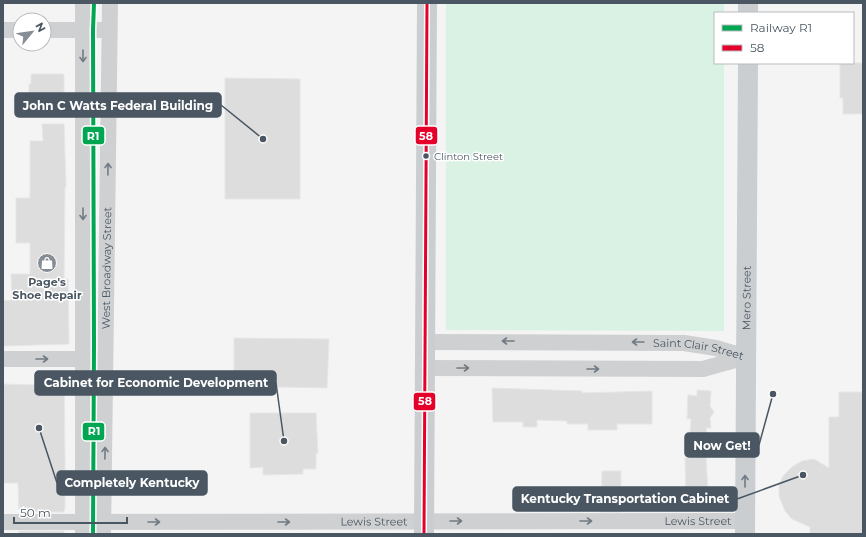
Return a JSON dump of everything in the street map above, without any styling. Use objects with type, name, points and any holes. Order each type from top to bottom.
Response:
[{"type":"main road","points":[[424,528],[427,3]]},
{"type":"main road","name":"Mero Street","points":[[745,527],[748,64]]},
{"type":"street","name":"West Broadway Street","points":[[83,3],[83,528]]},
{"type":"street","name":"West Broadway Street","points":[[104,528],[110,3]]},
{"type":"street","points":[[52,30],[109,30]]},
{"type":"street","points":[[83,195],[108,194]]},
{"type":"street","name":"Saint Clair Street","points":[[424,342],[684,343],[716,348],[746,357]]},
{"type":"street","name":"Saint Clair Street","points":[[424,368],[703,369],[746,357]]},
{"type":"street","points":[[3,359],[83,359]]},
{"type":"street","name":"Lewis Street","points":[[3,522],[83,528],[745,527]]},
{"type":"green space","points":[[446,3],[724,3],[724,12],[714,12],[714,64],[724,64],[724,331],[446,330]]},
{"type":"building","points":[[863,63],[863,114],[843,114],[843,98],[840,98],[840,64]]},
{"type":"building","points":[[31,74],[64,74],[64,97],[29,96]]},
{"type":"building","points":[[225,78],[300,79],[300,199],[225,199]]},
{"type":"building","points":[[42,124],[64,124],[66,187],[64,279],[68,279],[69,344],[3,346],[3,301],[12,300],[11,274],[30,274],[30,243],[16,243],[16,198],[30,198],[30,141],[43,141]]},
{"type":"building","points":[[234,338],[329,339],[327,388],[234,386]]},
{"type":"building","points":[[35,379],[64,379],[64,512],[19,512],[18,483],[3,483],[3,384],[35,385]]},
{"type":"building","points":[[492,388],[582,391],[582,393],[652,391],[652,424],[617,424],[617,430],[588,430],[588,424],[567,424],[567,421],[537,420],[537,427],[523,427],[523,422],[493,422]]},
{"type":"building","points":[[697,390],[711,391],[710,406],[714,412],[710,418],[711,428],[706,428],[707,434],[690,433],[691,419],[687,419],[688,395],[697,396]]},
{"type":"building","points":[[839,392],[863,392],[863,534],[810,534],[810,527],[792,519],[785,511],[779,496],[779,485],[783,476],[792,467],[802,461],[814,459],[829,468],[829,417],[839,417]]},
{"type":"building","points":[[250,413],[316,413],[318,453],[316,453],[316,469],[303,469],[303,474],[263,475],[263,467],[250,468]]},
{"type":"building","points":[[706,457],[708,494],[686,496],[685,458]]},
{"type":"building","points":[[602,471],[621,471],[621,512],[601,512]]},
{"type":"building","points":[[19,531],[64,531],[64,534],[19,534]]},
{"type":"rail line","name":"R1","points":[[93,534],[94,3]]},
{"type":"transit line","name":"58","points":[[424,534],[427,3]]},
{"type":"place","name":"John C Watts Federal Building","points":[[263,139]]},
{"type":"place","name":"Clinton Street","points":[[426,156]]},
{"type":"place","name":"Page's Shoe Repair","points":[[47,263]]},
{"type":"place","name":"Now Get!","points":[[773,394]]},
{"type":"place","name":"Completely Kentucky","points":[[39,428]]},
{"type":"place","name":"Cabinet for Economic Development","points":[[284,441]]},
{"type":"place","name":"Kentucky Transportation Cabinet","points":[[803,475]]}]
